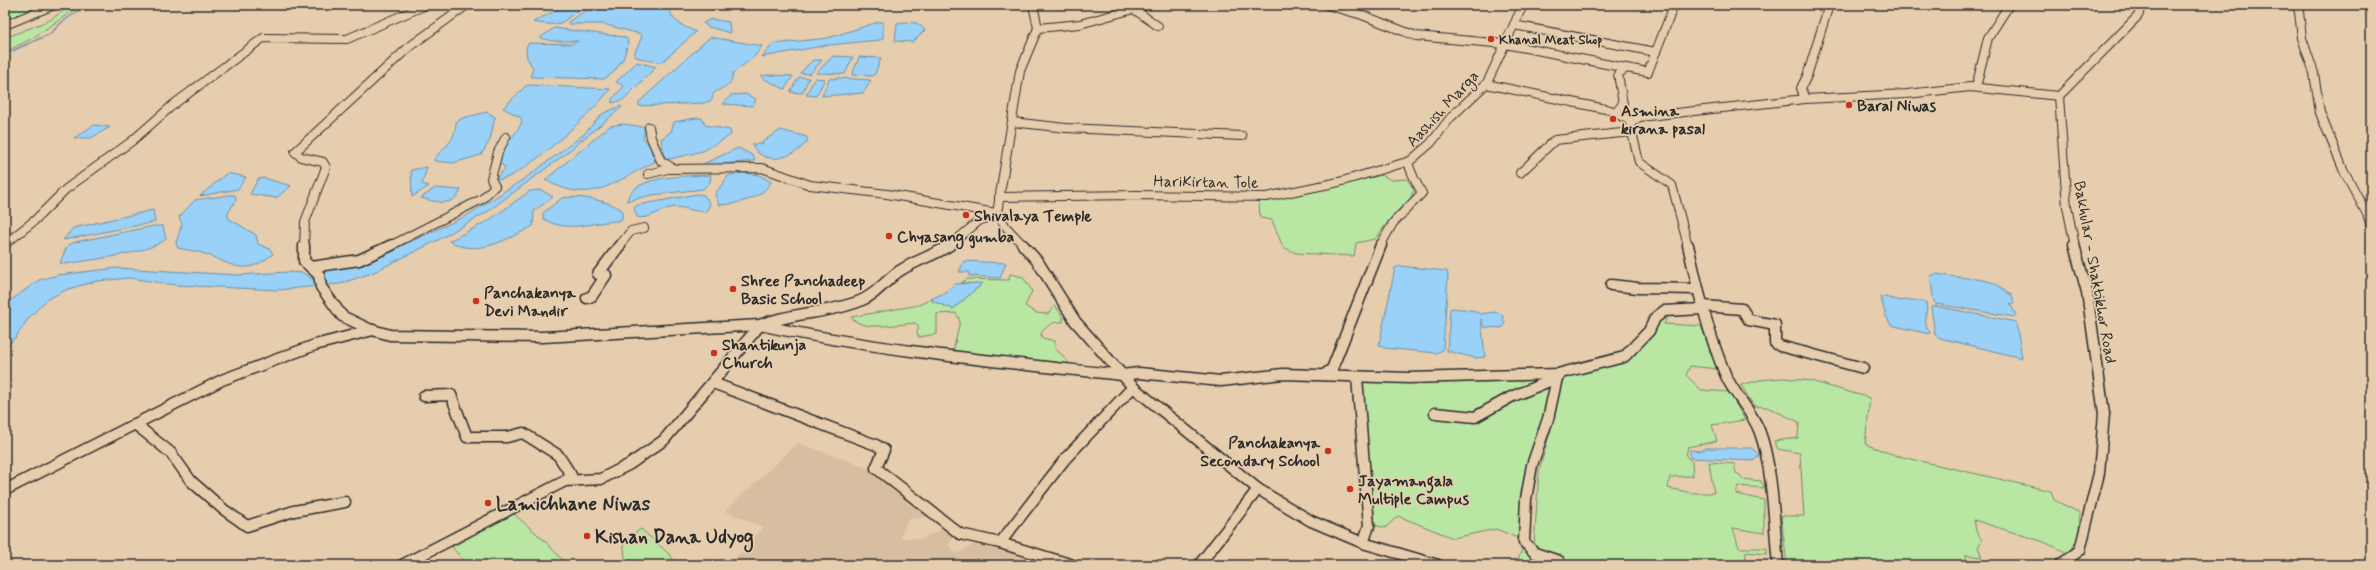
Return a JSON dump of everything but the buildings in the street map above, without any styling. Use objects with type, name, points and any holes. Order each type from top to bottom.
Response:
[{"type":"street","points":[[5,25],[54,5]]},
{"type":"street","points":[[5,244],[34,221],[66,189],[132,141],[174,104],[263,38],[348,39],[426,5]]},
{"type":"street","points":[[467,5],[409,48],[296,152],[301,156],[323,162],[326,167],[305,222],[304,261],[319,275],[321,287],[342,316],[373,330],[390,335],[543,337],[760,325],[788,316],[836,307],[874,294],[901,270],[958,241],[981,218],[997,213]]},
{"type":"street","points":[[1033,5],[1038,28],[1020,71],[997,213],[1006,227],[1038,262],[1074,321],[1133,387],[1258,489],[1311,521],[1363,543],[1420,563],[1438,565]]},
{"type":"street","points":[[1038,28],[1075,24],[1135,10],[1148,5]]},
{"type":"street","points":[[1327,5],[1362,15],[1416,36],[1505,44],[1648,72],[1674,5]]},
{"type":"street","name":"Aashish Marga","points":[[1408,162],[1430,143],[1451,117],[1486,84],[1523,5]]},
{"type":"street","points":[[1805,99],[1801,88],[1829,5]]},
{"type":"street","points":[[1976,87],[1988,38],[2009,5]]},
{"type":"street","points":[[1778,565],[1766,454],[1759,430],[1745,403],[1727,378],[1698,289],[1676,194],[1672,185],[1639,162],[1630,124],[1639,116],[1805,99],[1907,94],[1976,87],[2059,96],[2138,16],[2143,5]]},
{"type":"street","points":[[2296,5],[2299,12],[2302,38],[2314,73],[2320,113],[2343,169],[2367,214],[2371,226]]},
{"type":"street","points":[[1135,10],[1158,26]]},
{"type":"street","points":[[1514,25],[1656,52]]},
{"type":"street","points":[[1615,113],[1623,104],[1618,74],[1626,68]]},
{"type":"street","points":[[1486,84],[1615,113],[1632,122]]},
{"type":"street","name":"Bakhular - Shaktikhor Road","points":[[2059,96],[2067,207],[2073,240],[2087,292],[2104,414],[2100,473],[2080,550],[2060,565]]},
{"type":"street","points":[[1012,122],[1074,128],[1242,136]]},
{"type":"street","points":[[648,127],[648,131],[657,147],[661,161],[676,170]]},
{"type":"street","points":[[1520,173],[1555,140],[1632,132]]},
{"type":"street","points":[[311,267],[359,260],[377,253],[482,199],[493,189],[494,186],[491,180],[497,150],[506,137]]},
{"type":"street","points":[[1324,375],[1332,369],[1377,255],[1393,223],[1422,193],[1414,180],[1414,173],[1410,169],[1408,162]]},
{"type":"street","name":"HariKirtan Tole","points":[[999,197],[1040,198],[1136,195],[1266,197],[1339,182],[1408,162]]},
{"type":"street","points":[[648,174],[658,171],[676,170],[762,168],[810,184],[887,194],[997,213]]},
{"type":"street","points":[[587,298],[592,296],[606,275],[598,274],[625,237],[631,231],[644,228]]},
{"type":"street","points":[[1611,285],[1638,288],[1698,289]]},
{"type":"street","points":[[1435,413],[1475,416],[1511,397],[1558,376],[1624,357],[1649,331],[1655,318],[1664,311],[1703,307],[1742,308],[1749,320],[1775,325],[1775,343],[1780,346],[1863,368]]},
{"type":"street","points":[[760,325],[796,333],[951,357],[1122,375],[1139,373],[1221,381],[1282,374],[1409,378],[1543,373],[1558,376]]},
{"type":"street","points":[[565,481],[601,479],[630,464],[664,440],[760,325]]},
{"type":"street","points":[[5,490],[222,380],[315,345],[373,330]]},
{"type":"street","points":[[1558,376],[1548,420],[1532,465],[1526,499],[1524,542],[1535,553],[1559,561]]},
{"type":"street","points":[[1357,377],[1369,526],[1363,543]]},
{"type":"street","points":[[713,383],[876,445],[884,450],[876,468],[960,534],[1000,542],[1073,565]]},
{"type":"street","points":[[1000,542],[1064,459],[1133,387]]},
{"type":"street","points":[[402,565],[565,481],[571,475],[558,455],[523,433],[507,437],[467,438],[451,395],[424,396]]},
{"type":"street","points":[[135,424],[170,453],[191,481],[223,509],[247,526],[294,511],[345,502]]},
{"type":"street","points":[[1199,565],[1258,489]]},
{"type":"shaded area","points":[[798,443],[873,470],[929,517],[908,519],[900,538],[922,539],[944,528],[956,536],[948,544],[956,554],[983,540],[1059,565],[730,565],[763,527],[725,511]]},
{"type":"green space","points":[[5,5],[51,5],[5,25]]},
{"type":"green space","points":[[77,5],[81,5],[31,39],[5,52],[5,38],[50,20],[63,11]]},
{"type":"green space","points":[[1382,175],[1391,180],[1407,179],[1414,190],[1410,199],[1394,214],[1375,239],[1356,243],[1354,256],[1296,253],[1283,247],[1272,220],[1260,218],[1259,202],[1271,198],[1332,187]]},
{"type":"green space","points":[[1010,274],[1023,277],[1032,291],[1025,306],[1036,313],[1048,314],[1055,305],[1063,317],[1063,322],[1051,324],[1041,333],[1042,338],[1055,341],[1055,348],[1070,364],[1064,366],[953,352],[960,321],[956,313],[937,314],[937,334],[919,337],[917,333],[919,326],[915,323],[871,326],[856,322],[851,317],[919,305],[933,298],[932,301],[953,309],[982,284],[961,283],[968,279],[1009,280]]},
{"type":"green space","points":[[1669,314],[1664,324],[1701,326],[1717,369],[1690,366],[1686,375],[1701,390],[1729,392],[1745,420],[1712,425],[1717,441],[1688,447],[1686,456],[1692,462],[1693,476],[1670,477],[1668,488],[1692,493],[1714,493],[1709,462],[1734,464],[1736,473],[1740,475],[1742,479],[1761,481],[1764,488],[1738,486],[1736,494],[1764,500],[1764,533],[1733,528],[1739,548],[1767,548],[1767,554],[1746,552],[1745,565],[1561,565],[1565,560],[1534,546],[1539,471],[1552,425],[1561,379],[1628,360],[1659,321]]},
{"type":"green space","points":[[1554,376],[1471,415],[1431,414],[1471,422],[1553,381],[1521,540],[1557,565],[1516,565],[1522,550],[1518,538],[1496,529],[1453,538],[1398,516],[1385,528],[1375,525],[1361,379]]},
{"type":"green space","points":[[1783,378],[1811,381],[1870,398],[1865,444],[1894,455],[2051,491],[2054,500],[2080,513],[2079,537],[2068,553],[2044,542],[1974,520],[1976,531],[1982,540],[1978,547],[1982,557],[1966,555],[1966,565],[1787,565],[1781,516],[1804,516],[1800,453],[1778,449],[1774,441],[1798,438],[1799,422],[1767,407],[1754,406],[1741,385],[1760,380]]},
{"type":"green space","points":[[513,513],[545,541],[567,565],[492,565],[487,561],[480,565],[464,565],[466,563],[452,547]]},
{"type":"green space","points":[[641,529],[670,555],[676,565],[626,565],[623,541]]},
{"type":"water","points":[[566,5],[588,5],[559,23],[545,24],[533,22]]},
{"type":"water","points":[[670,5],[670,11],[674,19],[696,32],[662,62],[636,57],[634,54],[642,37],[640,34],[603,24],[569,24],[568,22],[592,6]]},
{"type":"water","points":[[711,19],[729,22],[730,33],[709,27],[703,23]]},
{"type":"water","points":[[878,22],[883,22],[883,38],[880,40],[828,45],[762,57],[773,44],[828,38]]},
{"type":"water","points":[[897,23],[917,23],[925,30],[913,42],[895,41]]},
{"type":"water","points":[[554,28],[624,37],[627,39],[628,44],[623,59],[614,72],[604,79],[532,77],[531,75],[533,68],[527,58],[526,47],[529,43],[572,44],[578,41],[552,41],[540,38]]},
{"type":"water","points":[[710,37],[762,46],[754,57],[733,73],[732,78],[726,86],[713,94],[712,100],[704,103],[639,106],[639,102]]},
{"type":"water","points":[[833,56],[853,57],[845,74],[816,73]]},
{"type":"water","points":[[859,57],[881,58],[875,74],[872,76],[852,75]]},
{"type":"water","points":[[813,60],[822,60],[810,74],[800,73]]},
{"type":"water","points":[[637,62],[656,67],[623,100],[612,103],[612,99],[624,86],[616,82]]},
{"type":"water","points":[[761,76],[793,76],[785,89],[762,78]]},
{"type":"water","points":[[799,77],[809,78],[802,93],[790,92]]},
{"type":"water","points":[[815,78],[825,79],[816,96],[806,95]]},
{"type":"water","points":[[839,78],[871,81],[863,93],[822,96],[829,79]]},
{"type":"water","points":[[527,85],[610,89],[574,127],[536,159],[505,178],[496,178],[505,167],[500,164],[503,150],[522,121],[520,117],[503,108]]},
{"type":"water","points":[[745,94],[756,99],[753,106],[723,104],[731,95]]},
{"type":"water","points":[[620,106],[622,107],[564,155],[487,212],[438,240],[372,273],[339,284],[278,290],[175,285],[130,278],[97,281],[68,289],[46,300],[28,319],[16,337],[5,348],[5,308],[10,301],[39,280],[58,275],[117,268],[238,275],[288,272],[303,273],[312,279],[323,276],[326,270],[332,268],[356,265],[373,259],[466,216],[527,177],[583,135],[602,114]]},
{"type":"water","points":[[487,112],[495,117],[490,140],[481,155],[453,163],[435,161],[434,159],[452,139],[456,122],[463,118]]},
{"type":"water","points":[[702,118],[705,125],[730,130],[731,135],[703,151],[670,159],[665,158],[661,139],[671,132],[674,122]]},
{"type":"water","points":[[622,124],[645,127],[643,138],[650,146],[655,162],[614,183],[590,191],[576,191],[562,188],[545,180],[610,126]]},
{"type":"water","points":[[94,125],[110,127],[91,138],[74,138]]},
{"type":"water","points":[[781,130],[807,137],[807,142],[801,148],[787,156],[778,158],[763,156],[752,144],[763,144],[762,142]]},
{"type":"water","points":[[738,148],[752,155],[755,159],[754,161],[703,166],[703,164]]},
{"type":"water","points":[[427,167],[422,184],[429,186],[412,197],[411,170]]},
{"type":"water","points":[[227,173],[246,177],[238,189],[200,196]]},
{"type":"water","points":[[742,173],[760,175],[771,182],[762,193],[748,200],[719,205],[715,194],[729,175]]},
{"type":"water","points":[[711,175],[710,182],[703,189],[652,195],[627,201],[631,192],[639,186],[651,181],[663,178]]},
{"type":"water","points":[[264,178],[291,186],[276,198],[250,194],[258,179]]},
{"type":"water","points":[[435,188],[461,190],[458,196],[454,199],[444,202],[421,198]]},
{"type":"water","points":[[541,190],[553,197],[534,211],[533,226],[503,241],[481,247],[470,248],[460,246],[449,241],[488,221],[530,191]]},
{"type":"water","points":[[697,194],[704,195],[710,204],[706,212],[674,207],[641,218],[637,217],[634,208],[638,205]]},
{"type":"water","points":[[235,195],[236,200],[228,213],[228,218],[256,235],[258,244],[270,249],[273,254],[255,265],[239,267],[202,253],[178,248],[176,243],[182,224],[179,217],[195,200]]},
{"type":"water","points":[[576,197],[609,203],[622,210],[622,219],[617,221],[569,226],[551,223],[543,218],[543,213],[562,198]]},
{"type":"water","points":[[153,210],[155,222],[63,240],[73,228]]},
{"type":"water","points":[[154,226],[163,226],[166,239],[146,249],[118,256],[65,264],[60,263],[67,246],[75,242]]},
{"type":"water","points":[[964,261],[1006,263],[1000,278],[969,276],[969,272],[959,272]]},
{"type":"water","points":[[1400,266],[1447,271],[1448,276],[1443,350],[1436,353],[1384,348],[1379,345],[1395,268]]},
{"type":"water","points":[[1937,274],[1978,279],[1997,284],[2012,295],[2014,304],[2010,304],[2016,315],[2015,317],[1936,304],[1934,302],[1930,276]]},
{"type":"water","points":[[983,283],[953,309],[932,301],[933,298],[946,292],[954,284]]},
{"type":"water","points":[[1880,296],[1902,301],[1904,299],[1926,302],[1926,326],[1930,332],[1929,334],[1891,325],[1886,316]]},
{"type":"water","points":[[1936,306],[2016,322],[2022,358],[1940,338],[1935,335],[1931,307]]},
{"type":"water","points":[[1450,309],[1471,310],[1480,314],[1494,312],[1502,314],[1505,324],[1502,328],[1484,327],[1481,319],[1485,357],[1475,358],[1447,351]]},
{"type":"water","points":[[1706,448],[1751,448],[1758,453],[1758,457],[1753,461],[1690,458],[1690,450],[1701,451]]},
{"type":"waterway","points":[[5,54],[50,34],[61,23],[86,5]]},
{"type":"place","name":"Khanal Meat Shop","points":[[1491,39]]},
{"type":"place","name":"Baral Niwas","points":[[1849,105]]},
{"type":"place","name":"Asmina kirana pasal","points":[[1613,119]]},
{"type":"place","name":"Shivalaya Temple","points":[[966,215]]},
{"type":"place","name":"Chyasang gumba","points":[[889,236]]},
{"type":"place","name":"Shree Panchadeep Basic School","points":[[733,289]]},
{"type":"place","name":"Panchakanya Devi Mandir","points":[[476,301]]},
{"type":"place","name":"Shantikunja Church","points":[[714,353]]},
{"type":"place","name":"Panchakanya Secondary School","points":[[1328,451]]},
{"type":"place","name":"Jayamangala Multiple Campus","points":[[1350,489]]},
{"type":"place","name":"Lamichhane Niwas","points":[[488,503]]},
{"type":"place","name":"Kishan Dana Udyog","points":[[587,536]]}]
